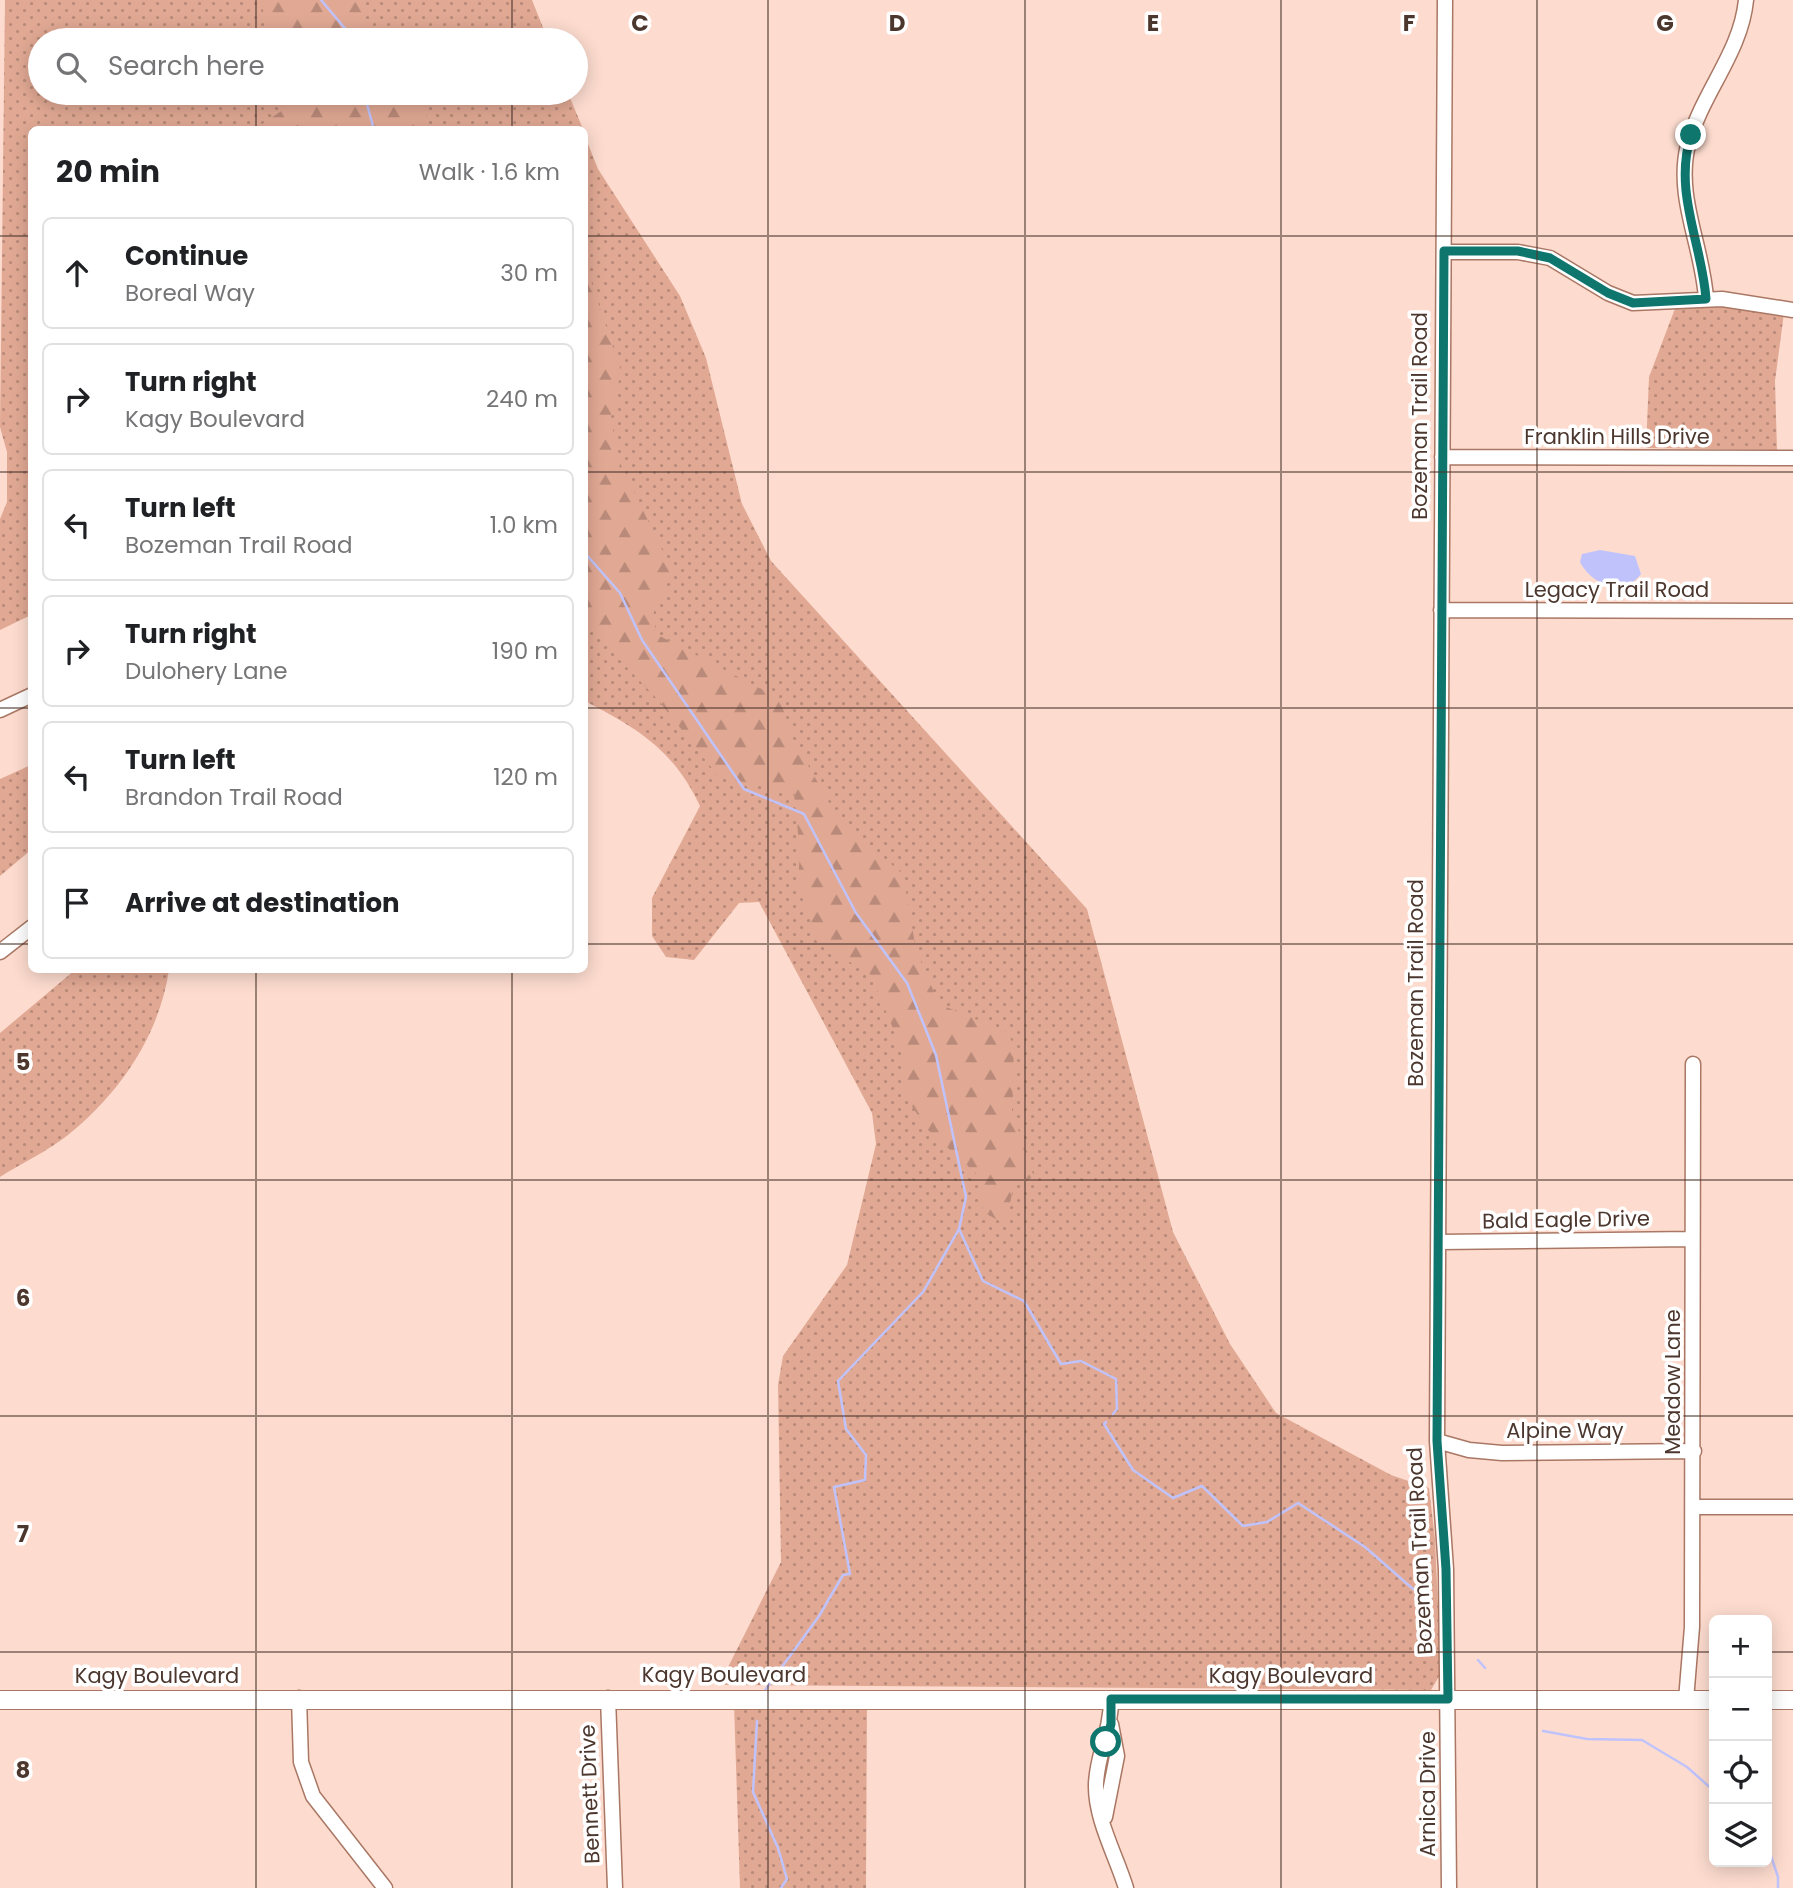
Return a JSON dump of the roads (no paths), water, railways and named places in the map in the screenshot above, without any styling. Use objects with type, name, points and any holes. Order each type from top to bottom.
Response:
[{"type":"main road","name":"Kagy Boulevard","points":[[0,1700],[1448,1699]]},
{"type":"main road","points":[[1448,1699],[1709,1700]]},
{"type":"main road","points":[[1772,1700],[1793,1700]]},
{"type":"street","name":"Bozeman Trail Road","points":[[1445,0],[1437,1441],[1446,1569],[1448,1699]]},
{"type":"street","points":[[1706,299],[1701,255],[1687,206],[1685,167],[1691,135],[1735,43],[1746,0]]},
{"type":"street","points":[[1444,251],[1518,251],[1550,258],[1608,293],[1633,303],[1740,299],[1793,310]]},
{"type":"street","name":"Franklin Hills Drive","points":[[1442,457],[1793,458]]},
{"type":"street","name":"Legacy Trail Road","points":[[1441,610],[1793,611]]},
{"type":"street","points":[[0,710],[28,697]]},
{"type":"street","points":[[0,952],[28,930]]},
{"type":"street","name":"Meadow Lane","points":[[1686,1700],[1692,1627],[1694,1451],[1693,1064]]},
{"type":"street","name":"Bald Eagle Drive","points":[[1439,1242],[1692,1240]]},
{"type":"street","name":"Alpine Way","points":[[1437,1441],[1469,1450],[1502,1453],[1694,1451]]},
{"type":"street","points":[[1693,1507],[1793,1507]]},
{"type":"street","points":[[299,1698],[298,1742],[310,1788],[385,1888]]},
{"type":"street","name":"Bennett Drive","points":[[608,1698],[614,1888]]},
{"type":"street","points":[[1111,1699],[1111,1724],[1117,1756],[1105,1825],[1126,1888]]},
{"type":"street","name":"Arnica Drive","points":[[1448,1699],[1449,1888]]},
{"type":"water","points":[[1600,550],[1635,556],[1641,574],[1634,581],[1617,587],[1600,582],[1585,570],[1580,562],[1582,554]]},
{"type":"waterway","points":[[321,0],[345,28]]},
{"type":"waterway","points":[[367,105],[373,126]]},
{"type":"waterway","points":[[588,557],[620,593],[642,640],[744,789],[804,814],[856,913],[907,983],[936,1055],[966,1197],[959,1229],[923,1292],[838,1381],[846,1429],[866,1455],[865,1480],[834,1487],[850,1574],[843,1575],[819,1616],[763,1693]]},
{"type":"waterway","points":[[959,1229],[983,1281],[1024,1301],[1061,1364],[1081,1361],[1116,1379],[1117,1409],[1113,1414]]},
{"type":"waterway","points":[[1106,1422],[1104,1424],[1133,1470],[1173,1498],[1202,1486],[1243,1526],[1267,1522],[1298,1503],[1365,1547],[1413,1589]]},
{"type":"waterway","points":[[1478,1660],[1485,1668]]},
{"type":"waterway","points":[[757,1721],[753,1792],[778,1848],[787,1879],[781,1888]]},
{"type":"waterway","points":[[1543,1731],[1587,1739],[1642,1740],[1687,1767],[1709,1787]]},
{"type":"waterway","points":[[1772,1859],[1778,1877],[1778,1888]]}]
